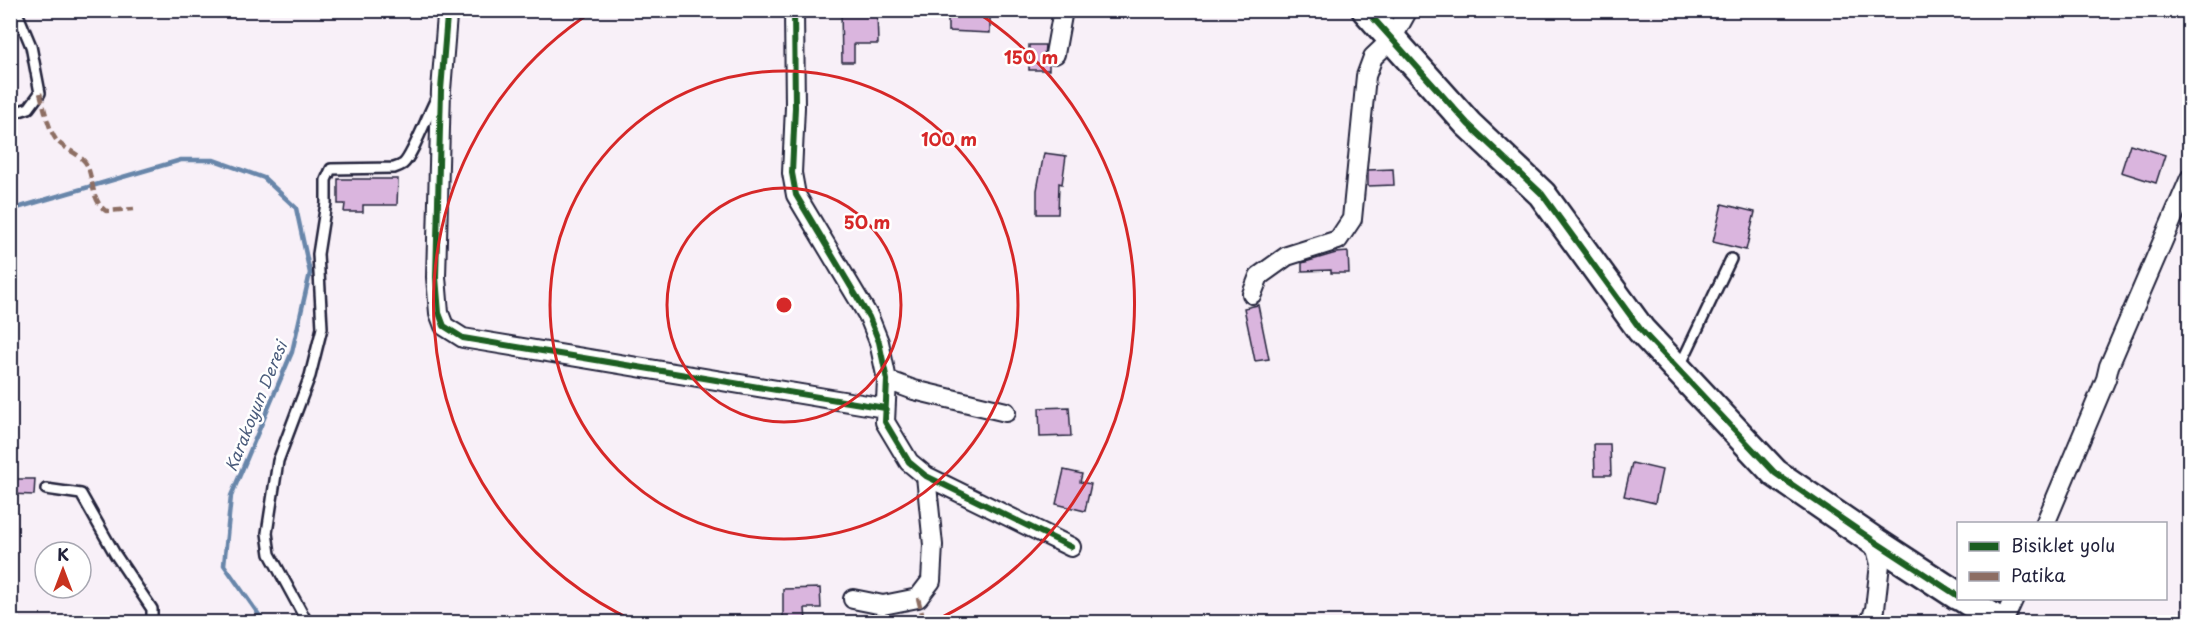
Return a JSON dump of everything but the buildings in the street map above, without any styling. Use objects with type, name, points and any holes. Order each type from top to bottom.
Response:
[{"type":"street","points":[[452,10],[447,16],[441,90],[436,277],[439,313],[444,326],[463,338],[885,408]]},
{"type":"street","points":[[794,10],[795,107],[792,173],[796,195],[869,317],[879,342],[887,380],[885,422],[909,462],[926,476],[1071,547]]},
{"type":"street","points":[[1054,54],[1063,10]]},
{"type":"street","points":[[1366,10],[1468,124],[1542,194],[1641,330],[1774,473],[1957,595]]},
{"type":"street","points":[[1251,294],[1259,276],[1287,256],[1338,240],[1352,219],[1366,76],[1373,57],[1392,39],[1408,10]]},
{"type":"street","points":[[2046,522],[2106,379],[2109,366],[2190,178]]},
{"type":"street","points":[[887,380],[914,390],[1006,412]]},
{"type":"street","points":[[854,599],[883,605],[918,598],[931,581],[933,545],[926,476]]},
{"type":"street","points":[[1870,622],[1875,609],[1880,564],[1874,541]]},
{"type":"street","points":[[1966,600],[2002,622],[2013,600]]},
{"type":"lane","points":[[10,114],[29,108],[40,93],[31,46],[16,10]]},
{"type":"lane","points":[[307,622],[270,554],[267,533],[278,461],[310,376],[322,328],[318,254],[326,203],[326,180],[332,169],[394,168],[403,164],[409,158],[441,90]]},
{"type":"lane","points":[[1678,370],[1731,259]]},
{"type":"lane","points":[[46,489],[81,494],[115,554],[152,609],[152,622]]},
{"type":"waterway","name":"Karakoyun Deresi","points":[[10,210],[181,160],[214,160],[264,178],[296,208],[310,273],[292,352],[231,496],[224,565],[264,622]]},
{"type":"marked path","points":[[40,93],[49,126],[55,138],[87,165],[95,196],[101,207],[106,211],[134,209]]},
{"type":"marked path","points":[[918,598],[924,622]]},
{"type":"cycle path","points":[[452,10],[447,16],[441,90],[436,277],[439,313],[444,326],[463,338],[885,408]]},
{"type":"cycle path","points":[[794,10],[795,107],[792,173],[796,195],[869,317],[879,342],[887,380],[885,422],[909,462],[926,476],[1071,547]]},
{"type":"cycle path","points":[[1366,10],[1468,124],[1542,194],[1641,330],[1775,473],[1957,595]]}]
